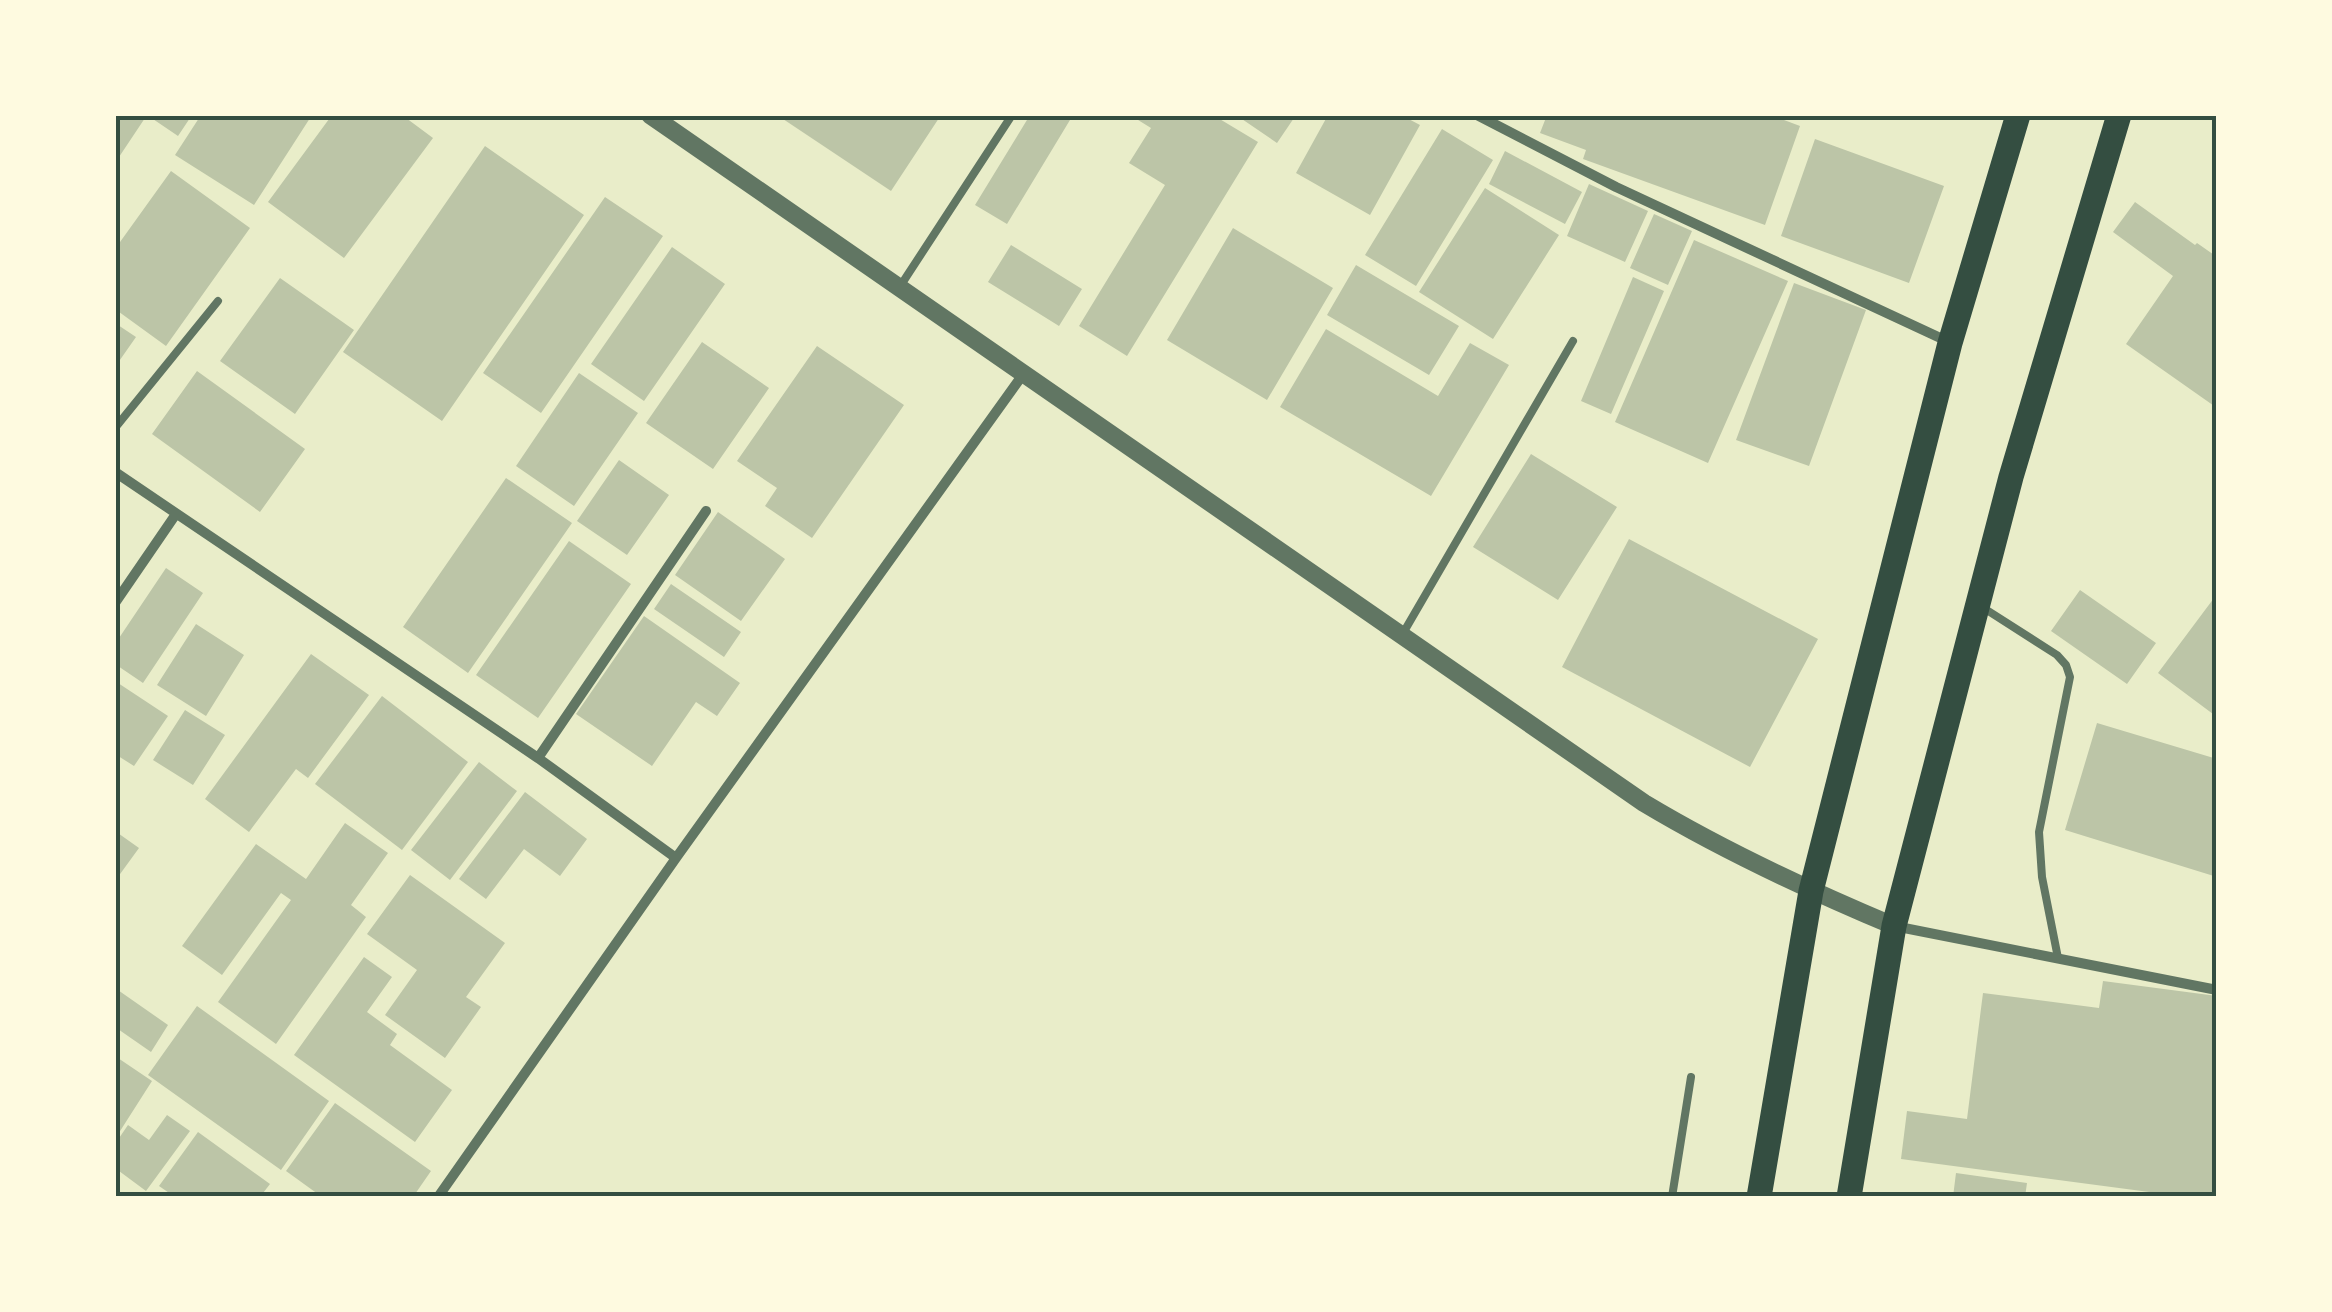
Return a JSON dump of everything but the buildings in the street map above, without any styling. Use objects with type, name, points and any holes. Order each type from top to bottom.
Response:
[{"type":"main road","points":[[1759,1197],[1811,891],[1950,343],[2018,115]]},
{"type":"main road","points":[[1850,1197],[1894,926],[2017,458],[2119,115]]},
{"type":"street","points":[[650,115],[1644,803],[1700,837],[1894,926],[2217,990]]},
{"type":"street","points":[[1477,115],[1616,187],[1950,343]]},
{"type":"street","points":[[438,1197],[1024,373]]},
{"type":"street","points":[[115,472],[538,758],[676,858]]},
{"type":"street","points":[[538,758],[706,511]]},
{"type":"street","points":[[115,603],[176,514]]},
{"type":"lane","points":[[899,288],[1012,115]]},
{"type":"lane","points":[[115,428],[218,301]]},
{"type":"lane","points":[[1402,635],[1573,341]]},
{"type":"lane","points":[[1978,604],[2057,655],[2070,677],[2039,832],[2042,878],[2058,958]]},
{"type":"lane","points":[[1672,1197],[1691,1077]]}]
